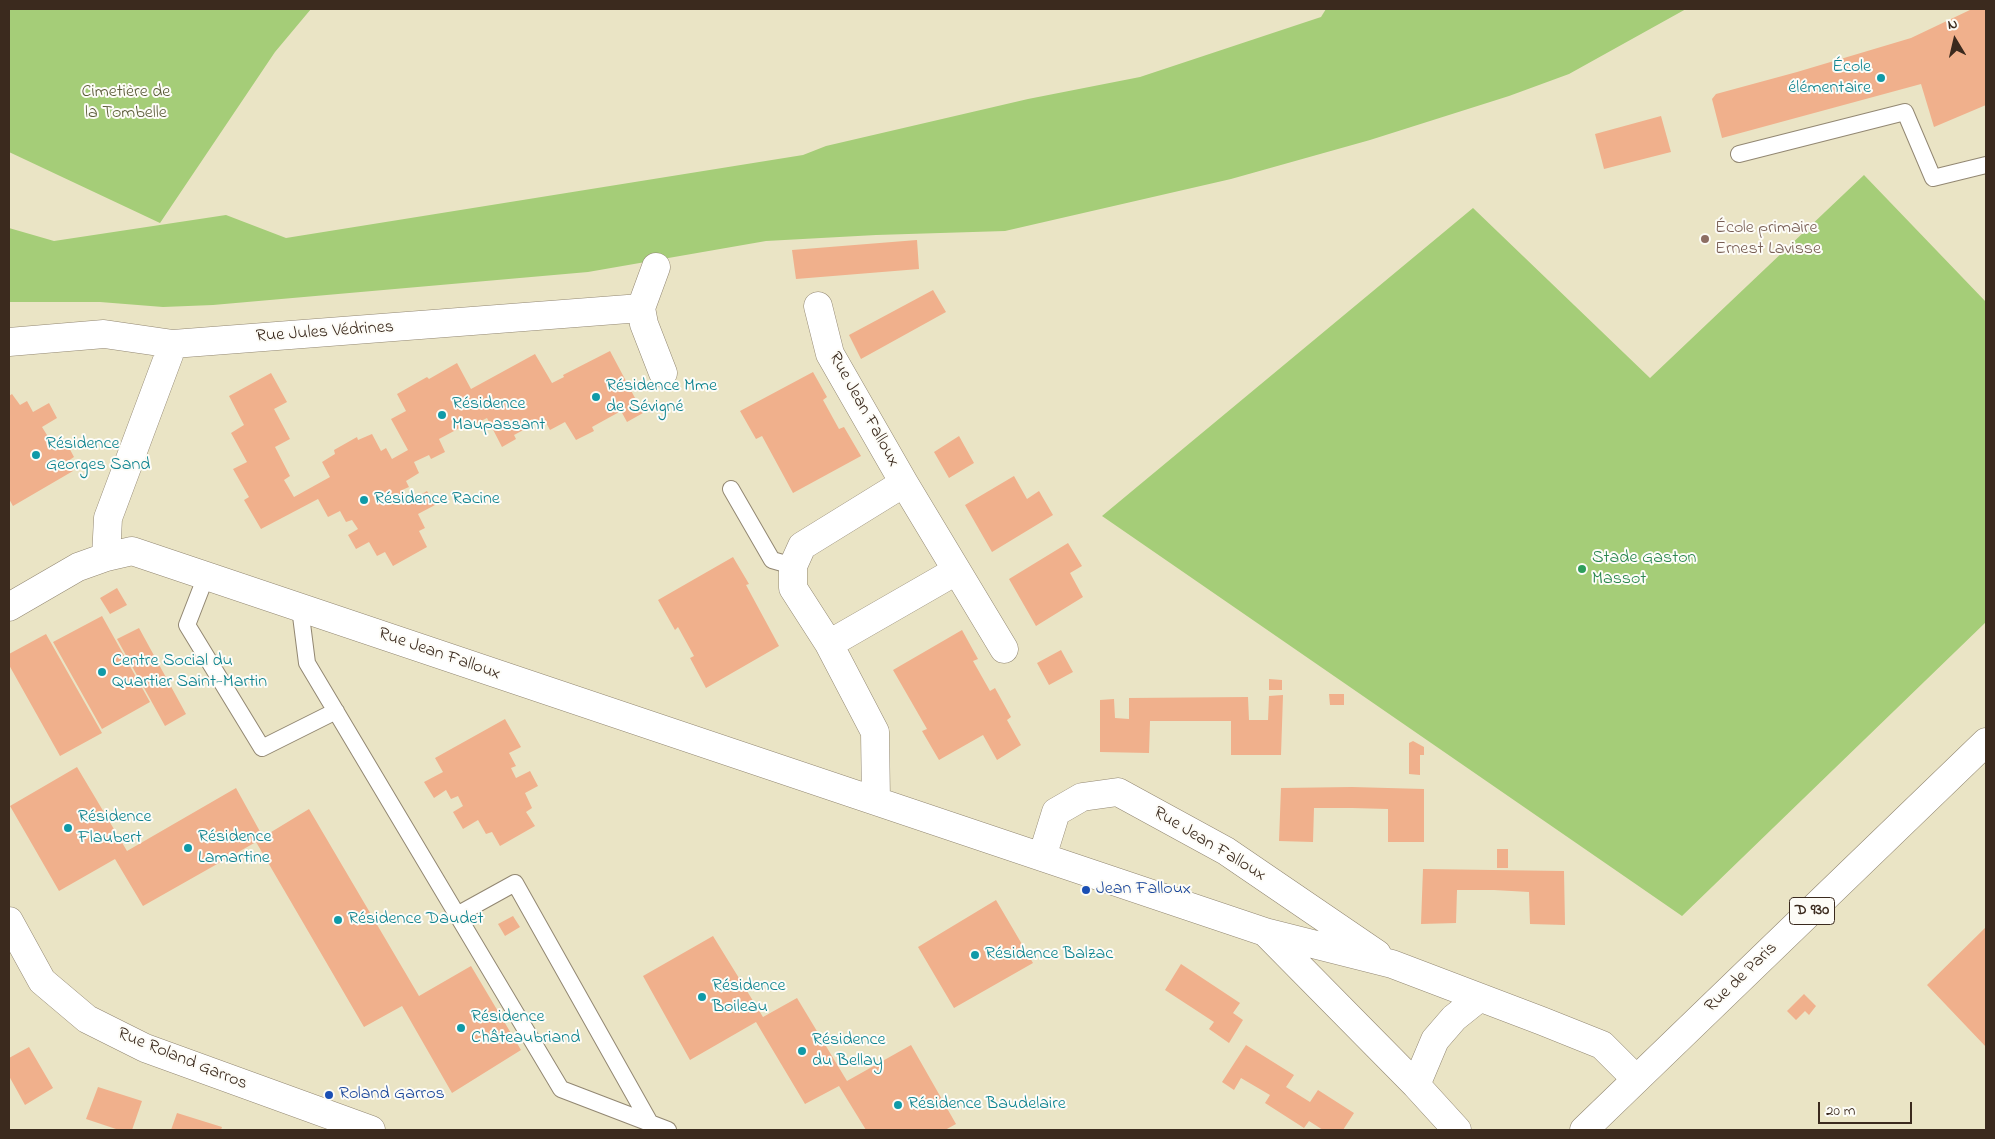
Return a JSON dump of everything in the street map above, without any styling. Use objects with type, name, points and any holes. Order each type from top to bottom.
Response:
[{"type":"street","points":[[656,267],[641,308],[644,324],[663,373]]},
{"type":"street","name":"Rue Jean Falloux","points":[[818,306],[830,354],[904,483],[1004,649]]},
{"type":"street","name":"Rue Jules Védrines","points":[[9,342],[104,334],[174,344],[641,308]]},
{"type":"street","points":[[106,557],[108,518],[174,344]]},
{"type":"street","name":"Rue Jean Falloux","points":[[793,566],[802,546],[904,483]]},
{"type":"street","name":"Rue Jean Falloux","points":[[9,607],[78,567],[106,557],[132,551],[1265,932],[1392,964],[1602,1045],[1636,1079]]},
{"type":"street","points":[[793,566],[793,588],[829,644],[875,732],[876,802]]},
{"type":"street","points":[[829,644],[956,571]]},
{"type":"street","name":"Rue de Paris","points":[[1584,1130],[1986,742]]},
{"type":"street","name":"Rue Jean Falloux","points":[[1042,857],[1056,812],[1082,797],[1118,792],[1226,851],[1392,964]]},
{"type":"street","name":"Rue Roland Garros","points":[[9,921],[42,981],[87,1019],[145,1048],[370,1130]]},
{"type":"street","name":"Rue Jean Falloux","points":[[1265,932],[1416,1085],[1457,1130]]},
{"type":"street","points":[[1416,1085],[1435,1040],[1454,1018],[1479,998]]},
{"type":"lane","points":[[1739,154],[1905,112],[1933,178],[1986,165]]},
{"type":"lane","points":[[731,490],[772,560],[793,566]]},
{"type":"lane","points":[[206,576],[187,625],[262,748],[336,711]]},
{"type":"lane","points":[[300,608],[307,663],[561,1090],[668,1130]]},
{"type":"lane","points":[[457,915],[515,883],[650,1124]]},
{"type":"green space","name":"Cimetière de la Tombelle","points":[[9,9],[311,9],[275,52],[160,223],[9,152]]},
{"type":"green space","points":[[1326,9],[1686,9],[1569,74],[1509,96],[1370,140],[1231,179],[1005,231],[766,241],[588,272],[213,305],[163,307],[100,302],[9,302],[9,228],[54,241],[226,215],[286,238],[803,155],[826,146],[1028,99],[1140,77],[1321,17]]},
{"type":"green space","name":"Stade Gaston Massot","points":[[1864,175],[1986,302],[1986,622],[1682,916],[1102,516],[1473,208],[1650,378]]},
{"type":"building","name":"École élémentaire","points":[[1972,9],[1986,9],[1986,105],[1934,127],[1921,84],[1722,138],[1712,99],[1716,94],[1911,38]]},
{"type":"building","points":[[1661,116],[1671,152],[1604,169],[1595,134]]},
{"type":"building","points":[[917,240],[919,269],[796,279],[792,250]]},
{"type":"building","points":[[933,290],[946,312],[861,359],[849,335]]},
{"type":"building","points":[[610,351],[643,413],[627,422],[621,411],[592,427],[594,431],[576,440],[565,422],[550,430],[544,419],[514,435],[516,439],[502,447],[487,418],[471,426],[469,423],[439,439],[445,452],[431,459],[429,455],[414,462],[419,473],[406,481],[409,487],[402,490],[409,502],[427,491],[435,505],[418,514],[425,528],[419,531],[427,547],[393,566],[385,552],[377,556],[369,542],[356,549],[348,535],[358,529],[352,520],[346,522],[340,511],[328,517],[318,499],[261,529],[244,500],[249,497],[233,469],[247,462],[231,433],[244,425],[229,396],[271,373],[287,402],[274,409],[290,439],[275,447],[290,476],[284,480],[294,497],[330,477],[322,462],[335,454],[334,450],[357,437],[358,440],[372,434],[381,451],[386,448],[392,459],[408,450],[391,419],[406,411],[397,394],[457,363],[471,389],[535,354],[552,383],[564,377],[563,375]]},
{"type":"building","points":[[813,372],[827,397],[823,400],[839,429],[844,427],[861,456],[793,493],[762,436],[756,439],[740,411]]},
{"type":"building","name":"Résidence Georges Sand","points":[[12,394],[20,405],[27,401],[33,412],[49,403],[57,418],[42,427],[55,448],[66,442],[74,457],[68,461],[73,471],[13,506],[9,499],[9,396]]},
{"type":"building","points":[[959,436],[974,463],[949,478],[934,452]]},
{"type":"building","points":[[1014,476],[1027,499],[1039,491],[1053,515],[992,552],[965,505]]},
{"type":"building","points":[[1068,543],[1082,566],[1070,573],[1083,597],[1036,626],[1009,579]]},
{"type":"building","points":[[733,557],[749,584],[746,585],[779,646],[706,688],[690,658],[694,656],[678,627],[675,630],[658,600]]},
{"type":"building","points":[[117,588],[127,605],[110,614],[100,598]]},
{"type":"building","name":"Centre Social du Quartier Saint-Martin","points":[[102,616],[150,702],[102,729],[53,642]]},
{"type":"building","points":[[139,628],[186,714],[165,726],[117,639]]},
{"type":"building","points":[[962,630],[978,659],[973,661],[990,691],[995,688],[1011,717],[1007,720],[1021,745],[997,760],[983,735],[939,760],[922,731],[927,729],[893,670]]},
{"type":"building","points":[[46,634],[102,733],[60,756],[9,665],[9,654]]},
{"type":"building","points":[[1061,650],[1073,672],[1049,685],[1037,663]]},
{"type":"building","points":[[1269,679],[1282,680],[1282,690],[1269,690]]},
{"type":"building","points":[[1329,694],[1344,694],[1344,705],[1330,705]]},
{"type":"building","points":[[1283,695],[1281,755],[1231,755],[1231,721],[1150,721],[1149,753],[1100,752],[1100,700],[1114,699],[1115,718],[1129,719],[1129,698],[1248,697],[1249,720],[1268,720],[1269,696]]},
{"type":"building","points":[[505,719],[521,747],[509,753],[516,766],[511,768],[516,778],[530,771],[538,786],[525,793],[532,808],[526,812],[535,826],[500,846],[492,832],[486,834],[478,820],[463,829],[453,812],[463,806],[458,796],[451,799],[446,790],[434,798],[424,782],[443,772],[435,758]]},
{"type":"building","points":[[1413,741],[1424,747],[1424,755],[1420,755],[1420,775],[1409,774],[1409,743]]},
{"type":"building","points":[[77,767],[127,851],[236,788],[263,837],[309,809],[419,996],[471,966],[521,1050],[452,1093],[402,1006],[364,1027],[256,842],[143,906],[115,859],[59,891],[10,806]]},
{"type":"building","points":[[1281,788],[1424,789],[1424,842],[1388,842],[1388,809],[1352,808],[1314,808],[1313,842],[1279,841]]},
{"type":"building","points":[[1497,849],[1508,849],[1508,868],[1497,868]]},
{"type":"building","points":[[1423,869],[1564,871],[1565,925],[1530,924],[1529,892],[1494,890],[1457,890],[1456,923],[1421,924]]},
{"type":"building","name":"Résidence Balzac","points":[[996,900],[1033,963],[954,1008],[918,947]]},
{"type":"building","points":[[513,916],[520,927],[505,936],[498,924]]},
{"type":"building","points":[[1986,927],[1986,1047],[1927,985]]},
{"type":"building","points":[[713,936],[763,1017],[797,998],[847,1081],[911,1045],[956,1124],[945,1130],[866,1130],[839,1086],[805,1104],[756,1022],[690,1060],[643,976]]},
{"type":"building","points":[[1181,964],[1240,1003],[1233,1013],[1243,1020],[1229,1043],[1209,1029],[1214,1022],[1165,990]]},
{"type":"building","points":[[1804,994],[1816,1006],[1809,1015],[1805,1011],[1796,1020],[1787,1011]]},
{"type":"building","points":[[1246,1045],[1294,1075],[1286,1087],[1310,1102],[1318,1090],[1354,1113],[1343,1130],[1323,1130],[1309,1121],[1304,1128],[1265,1103],[1270,1095],[1241,1078],[1234,1090],[1222,1082]]},
{"type":"building","points":[[29,1047],[53,1088],[25,1105],[9,1076],[9,1058]]},
{"type":"building","points":[[98,1087],[142,1101],[132,1130],[119,1130],[86,1119]]},
{"type":"building","points":[[177,1113],[222,1127],[221,1130],[171,1130]]},
{"type":"place","name":"École élémentaire","points":[[1881,78]]},
{"type":"place","name":"École primaire Ernest Lavisse","points":[[1705,239]]},
{"type":"place","name":"Résidence Mme de Sévigné","points":[[596,397]]},
{"type":"place","name":"Résidence Maupassant","points":[[442,415]]},
{"type":"place","name":"Résidence Georges Sand","points":[[36,455]]},
{"type":"place","name":"Résidence Racine","points":[[364,500]]},
{"type":"place","name":"Stade Gaston Massot","points":[[1582,569]]},
{"type":"place","name":"Centre Social du Quartier Saint-Martin","points":[[102,672]]},
{"type":"place","name":"Résidence Flaubert","points":[[68,828]]},
{"type":"place","name":"Résidence Lamartine","points":[[188,848]]},
{"type":"place","name":"Jean Falloux","points":[[1086,890]]},
{"type":"place","name":"Résidence Daudet","points":[[338,920]]},
{"type":"place","name":"Résidence Balzac","points":[[975,955]]},
{"type":"place","name":"Résidence Boileau","points":[[702,997]]},
{"type":"place","name":"Résidence Châteaubriand","points":[[461,1028]]},
{"type":"place","name":"Résidence du Bellay","points":[[802,1051]]},
{"type":"place","name":"Roland Garros","points":[[329,1095]]},
{"type":"place","name":"Résidence Baudelaire","points":[[898,1105]]}]
